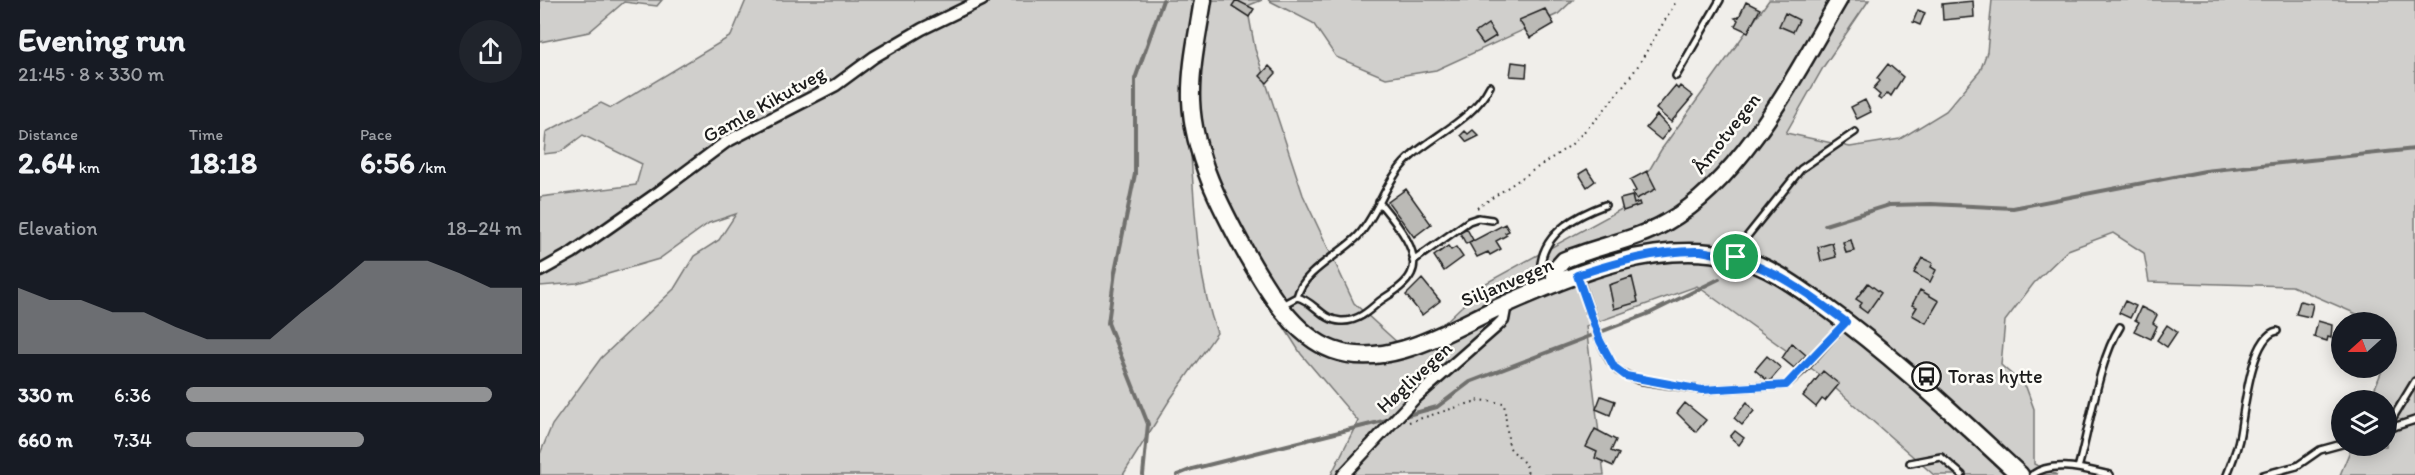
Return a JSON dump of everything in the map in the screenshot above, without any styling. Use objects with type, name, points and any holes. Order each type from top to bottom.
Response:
[{"type":"main road","name":"Siljanvegen","points":[[1203,0],[1192,77],[1191,99],[1196,137],[1226,213],[1255,267],[1280,306],[1318,343],[1344,353],[1367,356],[1391,352],[1422,342],[1506,304],[1554,277],[1577,275],[1625,260],[1664,252],[1701,251],[1736,257],[1782,277],[1846,322],[1926,389],[2020,475]]},
{"type":"main road","name":"Åmotvegen","points":[[1554,277],[1564,260],[1667,223],[1701,198],[1729,170],[1768,115],[1839,0]]},
{"type":"street","name":"Gamle Kikutveg","points":[[540,271],[572,253],[726,142],[836,86],[884,52],[982,0]]},
{"type":"street","name":"Høglivegen","points":[[1342,475],[1419,394],[1503,320],[1506,304]]},
{"type":"lane","points":[[1676,76],[1720,0]]},
{"type":"lane","points":[[1280,306],[1297,297],[1300,286],[1358,236],[1401,166],[1464,117],[1480,102],[1490,86]]},
{"type":"lane","points":[[1736,257],[1745,239],[1801,169],[1817,155],[1855,132]]},
{"type":"lane","points":[[1297,297],[1328,318],[1351,321],[1362,316],[1406,281],[1412,273],[1413,261],[1405,236],[1379,202]]},
{"type":"lane","points":[[1554,277],[1540,263],[1551,240],[1559,230],[1576,218],[1605,205]]},
{"type":"lane","points":[[1413,261],[1468,221],[1478,218],[1492,220]]},
{"type":"lane","points":[[1577,275],[1600,341],[1610,361],[1618,372],[1638,380],[1702,390],[1786,385],[1846,322]]},
{"type":"lane","points":[[2078,468],[2090,427],[2099,380],[2114,336],[2120,327]]},
{"type":"lane","points":[[2227,475],[2240,437],[2254,367],[2267,337],[2277,331]]},
{"type":"lane","points":[[2397,412],[2415,381]]},
{"type":"lane","points":[[2397,426],[2415,420]]},
{"type":"lane","points":[[2263,475],[2297,466],[2320,450],[2331,447]]},
{"type":"lane","points":[[1910,463],[1941,457],[1962,475]]},
{"type":"lane","points":[[2032,475],[2046,468],[2078,468],[2110,475]]},
{"type":"path","points":[[1468,221],[1476,209],[1571,145],[1601,114],[1636,69],[1677,0]]},
{"type":"path","points":[[1385,428],[1480,400],[1504,403],[1509,447],[1526,465],[1528,475]]},
{"type":"shaded area","points":[[540,0],[662,0],[657,6],[624,2],[589,32],[540,42]]},
{"type":"shaded area","points":[[746,0],[1262,0],[1247,6],[1255,49],[1303,195],[1354,303],[1411,355],[1486,283],[1629,205],[1661,150],[1769,0],[1869,0],[1824,66],[1786,133],[1850,147],[1900,139],[1946,111],[1980,71],[1987,52],[1992,0],[2415,0],[2415,475],[2340,475],[2348,456],[2397,456],[2397,390],[2374,390],[2379,378],[2397,378],[2397,312],[2352,312],[2292,286],[2149,282],[2144,253],[2113,233],[2068,250],[2034,283],[2005,321],[2001,365],[2026,387],[2034,409],[2034,464],[2057,475],[1934,475],[1819,374],[1697,286],[1586,326],[1604,475],[1331,475],[1358,421],[1301,354],[1260,289],[1189,129],[1200,258],[1209,309],[1217,333],[1169,401],[1123,475],[540,475],[540,454],[552,425],[601,358],[674,289],[694,256],[719,240],[736,214],[709,223],[659,259],[577,283],[540,286],[540,197],[636,185],[642,164],[583,135],[560,152],[544,154],[546,132],[601,103],[611,108],[731,36]]},
{"type":"shaded area","points":[[1268,0],[1573,0],[1558,14],[1436,70],[1386,78],[1336,57],[1313,23]]},
{"type":"building","points":[[1236,0],[1254,9],[1249,17],[1232,6]]},
{"type":"building","points":[[1973,1],[1974,17],[1943,20],[1942,4]]},
{"type":"building","points":[[1746,2],[1760,9],[1748,32],[1735,26],[1738,20],[1735,18],[1739,17]]},
{"type":"building","points":[[1545,9],[1554,24],[1530,38],[1519,20]]},
{"type":"building","points":[[1918,10],[1925,13],[1920,25],[1913,22]]},
{"type":"building","points":[[1785,13],[1799,20],[1793,32],[1779,26]]},
{"type":"building","points":[[1488,24],[1496,36],[1483,44],[1475,33]]},
{"type":"building","points":[[1512,62],[1527,64],[1526,77],[1510,76]]},
{"type":"building","points":[[1888,64],[1903,77],[1891,96],[1888,93],[1881,100],[1878,98],[1880,95],[1873,89],[1880,81],[1877,78]]},
{"type":"building","points":[[1269,66],[1276,73],[1267,83],[1260,76]]},
{"type":"building","points":[[1675,86],[1678,89],[1680,86],[1693,96],[1671,122],[1656,109]]},
{"type":"building","points":[[1865,100],[1871,112],[1857,119],[1851,107]]},
{"type":"building","points":[[1657,115],[1670,129],[1661,140],[1646,128]]},
{"type":"building","points":[[1473,130],[1479,136],[1467,142],[1461,135],[1465,131],[1468,134]]},
{"type":"building","points":[[1587,169],[1595,181],[1587,187],[1579,174]]},
{"type":"building","points":[[1647,171],[1656,189],[1636,199],[1632,193],[1636,191],[1630,180]]},
{"type":"building","points":[[1406,189],[1431,224],[1414,237],[1388,202]]},
{"type":"building","points":[[1632,196],[1634,204],[1639,202],[1640,205],[1623,211],[1620,199]]},
{"type":"building","points":[[1505,224],[1509,231],[1505,233],[1507,235],[1496,241],[1501,249],[1490,255],[1488,252],[1477,257],[1469,243]]},
{"type":"building","points":[[1467,229],[1473,240],[1466,244],[1460,233]]},
{"type":"building","points":[[1851,240],[1854,251],[1846,253],[1843,242]]},
{"type":"building","points":[[1832,243],[1836,257],[1821,261],[1818,247]]},
{"type":"building","points":[[1448,246],[1451,250],[1456,247],[1463,257],[1444,271],[1434,256]]},
{"type":"building","points":[[1922,258],[1933,263],[1931,267],[1936,270],[1930,282],[1914,273]]},
{"type":"building","points":[[1632,277],[1638,302],[1614,309],[1609,285]]},
{"type":"building","points":[[1422,279],[1440,301],[1422,315],[1406,295]]},
{"type":"building","points":[[1868,283],[1881,293],[1867,313],[1859,307],[1862,303],[1856,299]]},
{"type":"building","points":[[1920,290],[1939,301],[1926,323],[1912,315],[1917,307],[1912,305]]},
{"type":"building","points":[[2125,301],[2136,306],[2130,318],[2119,313]]},
{"type":"building","points":[[2300,301],[2313,304],[2310,317],[2296,314]]},
{"type":"building","points":[[2141,307],[2157,315],[2153,323],[2157,326],[2151,339],[2134,331],[2139,322],[2135,320]]},
{"type":"building","points":[[2318,321],[2331,325],[2331,338],[2328,337],[2327,341],[2314,337]]},
{"type":"building","points":[[2167,325],[2177,332],[2167,347],[2157,340]]},
{"type":"building","points":[[1792,343],[1806,355],[1794,368],[1782,358]]},
{"type":"building","points":[[1767,356],[1781,368],[1769,382],[1755,370]]},
{"type":"building","points":[[1823,371],[1839,384],[1825,401],[1822,399],[1816,407],[1803,396]]},
{"type":"building","points":[[1601,396],[1615,401],[1610,415],[1596,409]]},
{"type":"building","points":[[1747,402],[1754,411],[1742,425],[1734,418]]},
{"type":"building","points":[[1685,403],[1706,420],[1696,432],[1677,413]]},
{"type":"building","points":[[1595,429],[1616,440],[1611,451],[1619,454],[1613,466],[1595,458],[1597,452],[1586,447]]},
{"type":"building","points":[[1735,431],[1744,438],[1739,445],[1730,437]]},
{"type":"waterway","points":[[1143,475],[1148,424],[1108,323],[1115,272],[1135,174],[1135,79],[1163,0]]},
{"type":"waterway","points":[[1825,225],[1889,205],[1931,204],[2013,208],[2205,171],[2415,149]]},
{"type":"waterway","points":[[1404,416],[1437,407],[1470,382],[1650,313],[1719,279]]},
{"type":"waterway","points":[[1177,475],[1192,469],[1391,419]]},
{"type":"place","name":"Toras hytte","points":[[1927,376]]},
{"type":"route","points":[[1701,251],[1736,257],[1782,277],[1846,322],[1791,382],[1776,387],[1752,385],[1726,390],[1702,390],[1638,380],[1618,372],[1600,341],[1577,275],[1625,260],[1664,252],[1701,251]]}]
